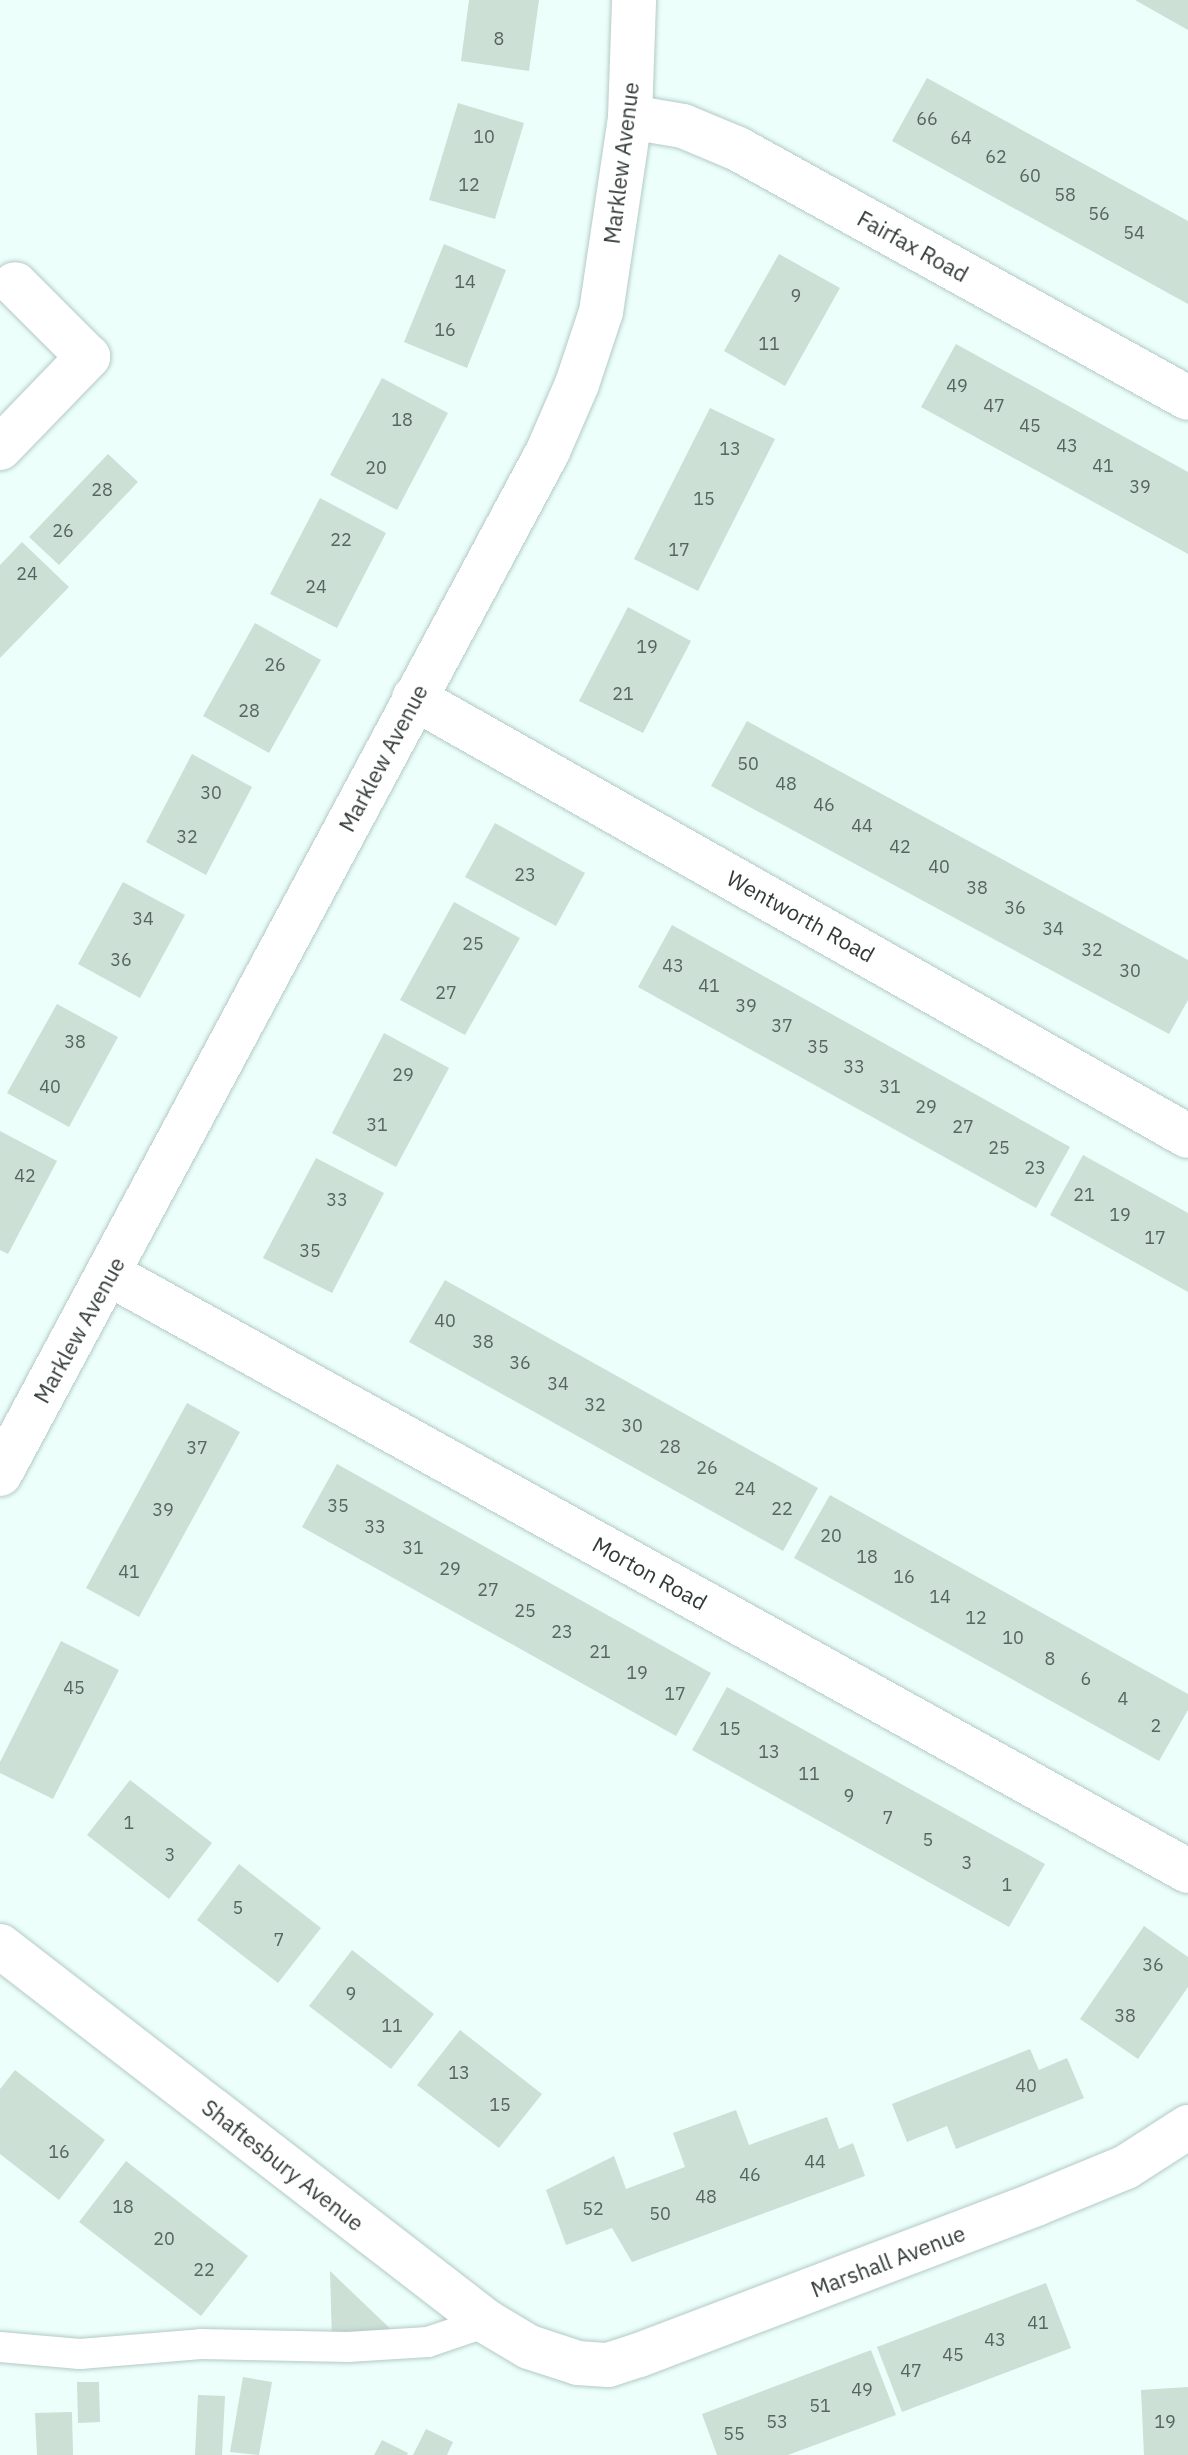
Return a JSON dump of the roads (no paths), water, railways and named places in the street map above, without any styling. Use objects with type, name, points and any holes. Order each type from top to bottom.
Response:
[{"type":"street","name":"Marklew Avenue","points":[[0,1474],[111,1275],[577,384],[601,312],[630,117],[634,0]]},
{"type":"street","name":"Fairfax Road","points":[[630,117],[683,126],[738,149],[1188,398]]},
{"type":"street","points":[[0,448],[88,357],[15,284]]},
{"type":"street","name":"Wentworth Road","points":[[414,698],[1188,1136]]},
{"type":"street","name":"Morton Road","points":[[111,1275],[1188,1871]]},
{"type":"street","name":"Shaftesbury Avenue","points":[[0,1946],[487,2322],[529,2347],[578,2363]]},
{"type":"street","name":"Marshall Avenue","points":[[578,2363],[608,2365],[639,2355],[1036,2204],[1126,2167],[1188,2127]]},
{"type":"lane","points":[[0,2347],[80,2354],[201,2344],[348,2347],[428,2342],[487,2322]]}]
